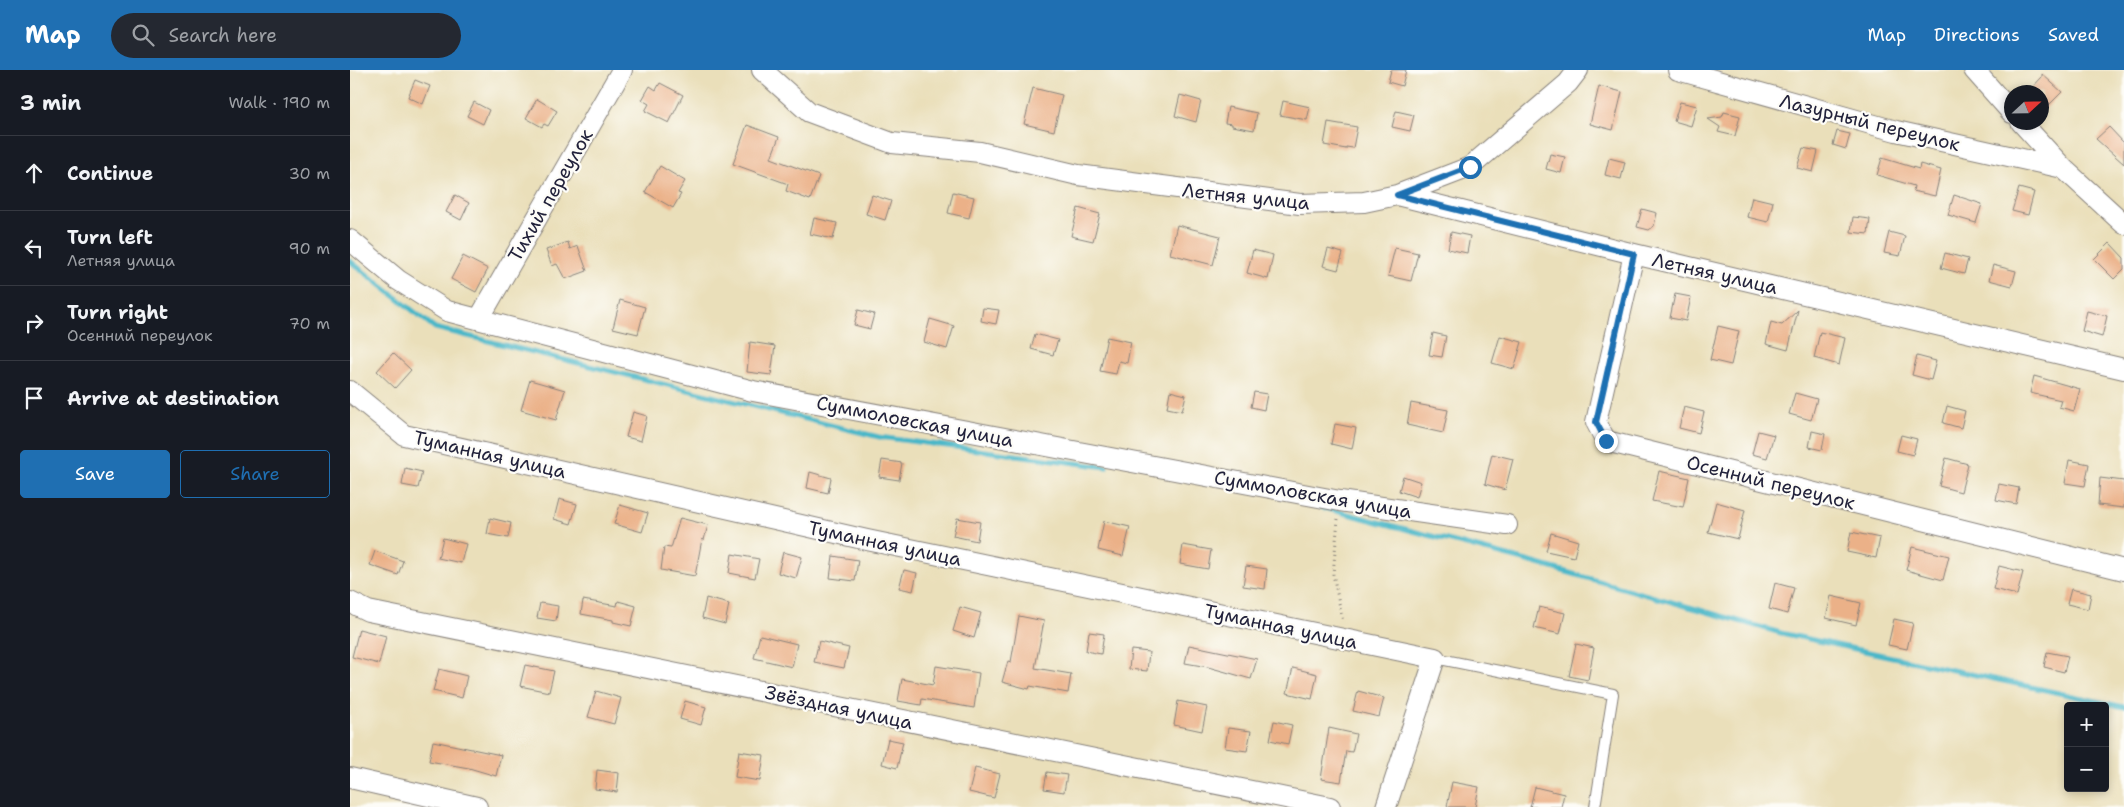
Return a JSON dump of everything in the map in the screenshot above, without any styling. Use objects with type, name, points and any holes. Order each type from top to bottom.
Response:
[{"type":"street","name":"Тихий переулок","points":[[479,319],[622,70]]},
{"type":"street","name":"Летняя улица","points":[[762,70],[809,112],[892,143],[980,152],[1078,175],[1300,204],[1364,202],[1397,195],[1634,254],[2124,369]]},
{"type":"street","points":[[1397,195],[1470,167],[1568,83],[1578,70]]},
{"type":"street","name":"Лазурный переулок","points":[[1678,70],[1896,131],[2063,168]]},
{"type":"street","points":[[1974,70],[2004,103]]},
{"type":"street","points":[[2028,130],[2063,168],[2124,224]]},
{"type":"street","name":"Суммоловская улица","points":[[350,240],[398,280],[447,311],[753,391],[1330,499],[1507,526]]},
{"type":"street","name":"Осенний переулок","points":[[1634,254],[1596,422],[1606,441],[2124,570]]},
{"type":"street","name":"Туманная улица","points":[[350,391],[404,435],[876,542],[1435,658]]},
{"type":"street","name":"Звёздная улица","points":[[350,602],[368,611],[1330,807]]},
{"type":"street","points":[[1386,807],[1435,658]]},
{"type":"street","points":[[350,778],[477,807]]},
{"type":"lane","points":[[1435,658],[1613,694],[1595,807]]},
{"type":"path","points":[[1338,519],[1333,574],[1346,640]]},
{"type":"building","points":[[1391,70],[1406,70],[1402,86],[1388,82]]},
{"type":"building","points":[[2042,74],[2062,92],[2049,105],[2049,85],[2035,85],[2042,77]]},
{"type":"building","points":[[415,80],[430,86],[423,104],[408,97]]},
{"type":"building","points":[[660,83],[683,95],[669,123],[645,111],[649,104],[642,100],[650,86],[656,90]]},
{"type":"building","points":[[1599,86],[1622,92],[1613,130],[1590,124]]},
{"type":"building","points":[[1033,88],[1062,95],[1054,131],[1024,124]]},
{"type":"building","points":[[1180,95],[1201,101],[1196,122],[1175,116]]},
{"type":"building","points":[[537,99],[557,111],[548,126],[544,124],[542,127],[526,118]]},
{"type":"building","points":[[1283,101],[1310,107],[1307,120],[1280,115]]},
{"type":"building","points":[[474,102],[489,110],[483,124],[467,116]]},
{"type":"building","points":[[1680,102],[1697,106],[1691,126],[1674,121]]},
{"type":"building","points":[[1228,107],[1257,113],[1254,130],[1225,123]]},
{"type":"building","points":[[1396,111],[1414,115],[1410,131],[1392,127]]},
{"type":"building","points":[[1724,112],[1740,116],[1735,136],[1718,132],[1720,127],[1708,119],[1722,117]]},
{"type":"building","points":[[1328,122],[1357,127],[1353,148],[1346,147],[1346,149],[1324,145]]},
{"type":"building","points":[[747,125],[779,137],[771,158],[819,176],[810,200],[786,191],[788,184],[733,164]]},
{"type":"building","points":[[2109,127],[2124,143],[2124,164],[2096,139]]},
{"type":"building","points":[[1837,131],[1850,134],[1846,149],[1833,145]]},
{"type":"building","points":[[1803,148],[1818,151],[1813,172],[1797,168]]},
{"type":"building","points":[[1550,154],[1565,157],[1561,173],[1546,169]]},
{"type":"building","points":[[1609,158],[1625,162],[1621,179],[1605,175]]},
{"type":"building","points":[[1882,158],[1919,169],[1920,164],[1941,170],[1935,196],[1913,191],[1914,186],[1877,175]]},
{"type":"building","points":[[660,166],[685,181],[678,193],[681,194],[673,208],[645,192]]},
{"type":"building","points":[[2019,188],[2034,192],[2028,215],[2012,211]]},
{"type":"building","points":[[953,192],[974,197],[969,218],[948,213]]},
{"type":"building","points":[[455,195],[469,203],[461,220],[446,212]]},
{"type":"building","points":[[872,195],[891,201],[885,220],[866,214]]},
{"type":"building","points":[[1954,195],[1982,204],[1976,223],[1948,215]]},
{"type":"building","points":[[1752,197],[1773,202],[1768,222],[1747,217]]},
{"type":"building","points":[[1078,208],[1100,214],[1093,241],[1071,236]]},
{"type":"building","points":[[1642,209],[1657,213],[1654,226],[1649,230],[1637,227]]},
{"type":"building","points":[[1853,217],[1870,219],[1868,234],[1851,232]]},
{"type":"building","points":[[814,218],[837,223],[833,239],[810,234]]},
{"type":"building","points":[[1177,225],[1220,236],[1213,265],[1170,254]]},
{"type":"building","points":[[1451,232],[1470,236],[1467,253],[1448,249]]},
{"type":"building","points":[[1889,232],[1905,236],[1900,256],[1884,253]]},
{"type":"building","points":[[568,242],[570,249],[578,246],[587,271],[565,279],[557,264],[552,266],[546,250]]},
{"type":"building","points":[[2110,243],[2124,258],[2124,269],[2114,279],[2094,259]]},
{"type":"building","points":[[1395,248],[1418,253],[1411,281],[1388,276]]},
{"type":"building","points":[[1328,249],[1343,253],[1338,270],[1323,266]]},
{"type":"building","points":[[1253,250],[1273,255],[1268,279],[1247,273]]},
{"type":"building","points":[[1945,253],[1968,259],[1964,274],[1941,268]]},
{"type":"building","points":[[463,256],[488,269],[476,292],[451,279]]},
{"type":"building","points":[[1993,265],[2016,271],[2012,286],[1989,280]]},
{"type":"building","points":[[1675,294],[1691,297],[1686,321],[1670,318]]},
{"type":"building","points":[[620,300],[645,307],[638,334],[613,328]]},
{"type":"building","points":[[983,308],[999,310],[996,324],[981,321]]},
{"type":"building","points":[[858,310],[874,314],[870,329],[854,325]]},
{"type":"building","points":[[1798,310],[1788,350],[1766,344],[1771,322],[1782,325]]},
{"type":"building","points":[[2087,311],[2107,316],[2102,337],[2082,331]]},
{"type":"building","points":[[930,319],[954,326],[947,349],[924,342]]},
{"type":"building","points":[[1718,326],[1739,331],[1731,365],[1710,360]]},
{"type":"building","points":[[1820,332],[1845,338],[1839,365],[1814,358]]},
{"type":"building","points":[[1433,333],[1446,336],[1442,357],[1429,355]]},
{"type":"building","points":[[1035,334],[1058,340],[1053,355],[1031,349]]},
{"type":"building","points":[[1500,336],[1522,342],[1514,369],[1492,363]]},
{"type":"building","points":[[1107,337],[1131,342],[1127,363],[1119,361],[1116,374],[1100,371]]},
{"type":"building","points":[[750,342],[775,346],[771,375],[747,372]]},
{"type":"building","points":[[393,353],[411,370],[395,388],[377,371]]},
{"type":"building","points":[[1917,356],[1936,361],[1931,380],[1912,375]]},
{"type":"building","points":[[2034,376],[2080,389],[2074,411],[2059,407],[2061,400],[2030,393]]},
{"type":"building","points":[[530,380],[565,390],[556,420],[521,410]]},
{"type":"building","points":[[1170,391],[1186,395],[1182,411],[1167,408]]},
{"type":"building","points":[[1254,392],[1267,394],[1264,410],[1251,407]]},
{"type":"building","points":[[1795,393],[1817,399],[1811,420],[1789,414]]},
{"type":"building","points":[[1411,403],[1448,410],[1443,433],[1407,425]]},
{"type":"building","points":[[1947,406],[1965,411],[1961,428],[1943,423]]},
{"type":"building","points":[[1684,407],[1704,412],[1699,433],[1679,428]]},
{"type":"building","points":[[633,412],[647,416],[641,441],[626,437]]},
{"type":"building","points":[[1335,424],[1356,428],[1352,449],[1331,444]]},
{"type":"building","points":[[1758,431],[1774,435],[1767,458],[1752,454]]},
{"type":"building","points":[[1812,431],[1825,434],[1822,450],[1809,447]]},
{"type":"building","points":[[1901,435],[1917,439],[1913,455],[1897,451]]},
{"type":"building","points":[[1492,454],[1513,459],[1505,490],[1485,484]]},
{"type":"building","points":[[1946,458],[1968,464],[1961,492],[1939,486]]},
{"type":"building","points":[[882,460],[902,463],[899,480],[879,477]]},
{"type":"building","points":[[2069,460],[2089,464],[2085,486],[2065,483]]},
{"type":"building","points":[[405,468],[422,472],[418,488],[402,485]]},
{"type":"building","points":[[1659,471],[1689,478],[1683,507],[1652,501]]},
{"type":"building","points":[[810,472],[831,478],[828,493],[807,488]]},
{"type":"building","points":[[1403,476],[1421,482],[1417,497],[1399,491]]},
{"type":"building","points":[[2100,478],[2124,481],[2124,508],[2098,505]]},
{"type":"building","points":[[1999,484],[2019,488],[2016,504],[1996,500]]},
{"type":"building","points":[[559,499],[577,504],[571,524],[554,519]]},
{"type":"building","points":[[1716,502],[1745,510],[1738,539],[1708,532]]},
{"type":"building","points":[[620,505],[648,513],[642,532],[614,524]]},
{"type":"building","points":[[490,518],[511,523],[508,538],[487,534]]},
{"type":"building","points":[[680,518],[708,525],[704,540],[702,539],[695,576],[661,570],[664,547],[671,548]]},
{"type":"building","points":[[957,518],[980,522],[977,541],[953,536]]},
{"type":"building","points":[[1104,521],[1130,527],[1123,556],[1098,550]]},
{"type":"building","points":[[1851,532],[1880,538],[1876,558],[1847,552]]},
{"type":"building","points":[[1551,533],[1578,541],[1574,557],[1546,551]]},
{"type":"building","points":[[443,538],[466,544],[461,563],[438,558]]},
{"type":"building","points":[[1183,545],[1211,550],[1208,569],[1180,564]]},
{"type":"building","points":[[1912,547],[1949,556],[1943,580],[1906,570]]},
{"type":"building","points":[[375,551],[403,561],[398,575],[370,565]]},
{"type":"building","points":[[783,552],[802,557],[796,578],[778,573]]},
{"type":"building","points":[[732,554],[759,559],[755,578],[729,573]]},
{"type":"building","points":[[833,556],[858,560],[855,581],[830,578]]},
{"type":"building","points":[[1246,566],[1267,569],[1265,589],[1243,586]]},
{"type":"building","points":[[1999,566],[2023,572],[2017,595],[1993,589]]},
{"type":"building","points":[[904,570],[917,573],[913,591],[899,588]]},
{"type":"building","points":[[1775,583],[1794,588],[1787,614],[1769,609]]},
{"type":"building","points":[[2071,589],[2091,594],[2088,609],[2067,604]]},
{"type":"building","points":[[1831,596],[1861,603],[1856,625],[1826,618]]},
{"type":"building","points":[[706,598],[729,604],[725,624],[702,618]]},
{"type":"building","points":[[583,600],[617,606],[618,601],[636,606],[631,626],[613,622],[613,620],[581,614]]},
{"type":"building","points":[[540,603],[558,606],[556,621],[537,618]]},
{"type":"building","points":[[960,607],[981,613],[974,638],[953,631]]},
{"type":"building","points":[[1539,607],[1565,613],[1560,634],[1534,628]]},
{"type":"building","points":[[1019,616],[1044,621],[1035,668],[1071,674],[1068,693],[1030,686],[1029,689],[1002,682],[1008,661],[1011,662]]},
{"type":"building","points":[[1894,619],[1913,623],[1907,649],[1888,645]]},
{"type":"building","points":[[359,629],[386,636],[379,664],[352,657]]},
{"type":"building","points":[[1089,632],[1104,634],[1101,654],[1086,651]]},
{"type":"building","points":[[760,635],[797,644],[792,667],[754,658]]},
{"type":"building","points":[[819,641],[849,648],[844,668],[814,662]]},
{"type":"building","points":[[1576,644],[1594,648],[1588,680],[1569,676]]},
{"type":"building","points":[[1189,645],[1257,659],[1251,679],[1208,667],[1185,663]]},
{"type":"building","points":[[1131,650],[1149,652],[1147,671],[1129,669]]},
{"type":"building","points":[[2047,652],[2068,656],[2064,672],[2044,667]]},
{"type":"building","points":[[525,665],[554,671],[549,692],[520,686]]},
{"type":"building","points":[[936,666],[979,673],[974,708],[922,699],[921,705],[898,701],[902,679],[933,685]]},
{"type":"building","points":[[1293,668],[1317,674],[1312,699],[1287,693]]},
{"type":"building","points":[[439,669],[467,676],[462,698],[433,691]]},
{"type":"building","points":[[596,691],[621,698],[614,724],[588,717]]},
{"type":"building","points":[[1358,691],[1384,698],[1379,717],[1353,711]]},
{"type":"building","points":[[685,701],[706,707],[701,725],[680,719]]},
{"type":"building","points":[[1178,701],[1207,707],[1202,731],[1174,725]]},
{"type":"building","points":[[1274,721],[1292,725],[1288,744],[1270,740]]},
{"type":"building","points":[[1228,728],[1251,731],[1247,751],[1225,748]]},
{"type":"building","points":[[1329,728],[1356,734],[1352,752],[1346,751],[1341,782],[1321,779]]},
{"type":"building","points":[[888,739],[903,742],[897,768],[882,764]]},
{"type":"building","points":[[433,741],[501,755],[496,776],[469,768],[429,761]]},
{"type":"building","points":[[739,751],[764,755],[760,781],[735,777]]},
{"type":"building","points":[[975,768],[1000,774],[994,798],[969,792]]},
{"type":"building","points":[[597,770],[619,773],[617,792],[595,789]]},
{"type":"building","points":[[1047,772],[1067,775],[1064,792],[1044,789]]},
{"type":"building","points":[[1452,782],[1479,787],[1475,807],[1447,807]]},
{"type":"building","points":[[1535,787],[1564,794],[1561,807],[1530,807]]},
{"type":"waterway","points":[[350,261],[435,328],[879,437],[1106,467]]},
{"type":"waterway","points":[[1321,507],[1531,562],[1781,633],[2124,707]]},
{"type":"route","points":[[1470,167],[1397,195],[1634,254],[1596,422],[1606,441]]}]
